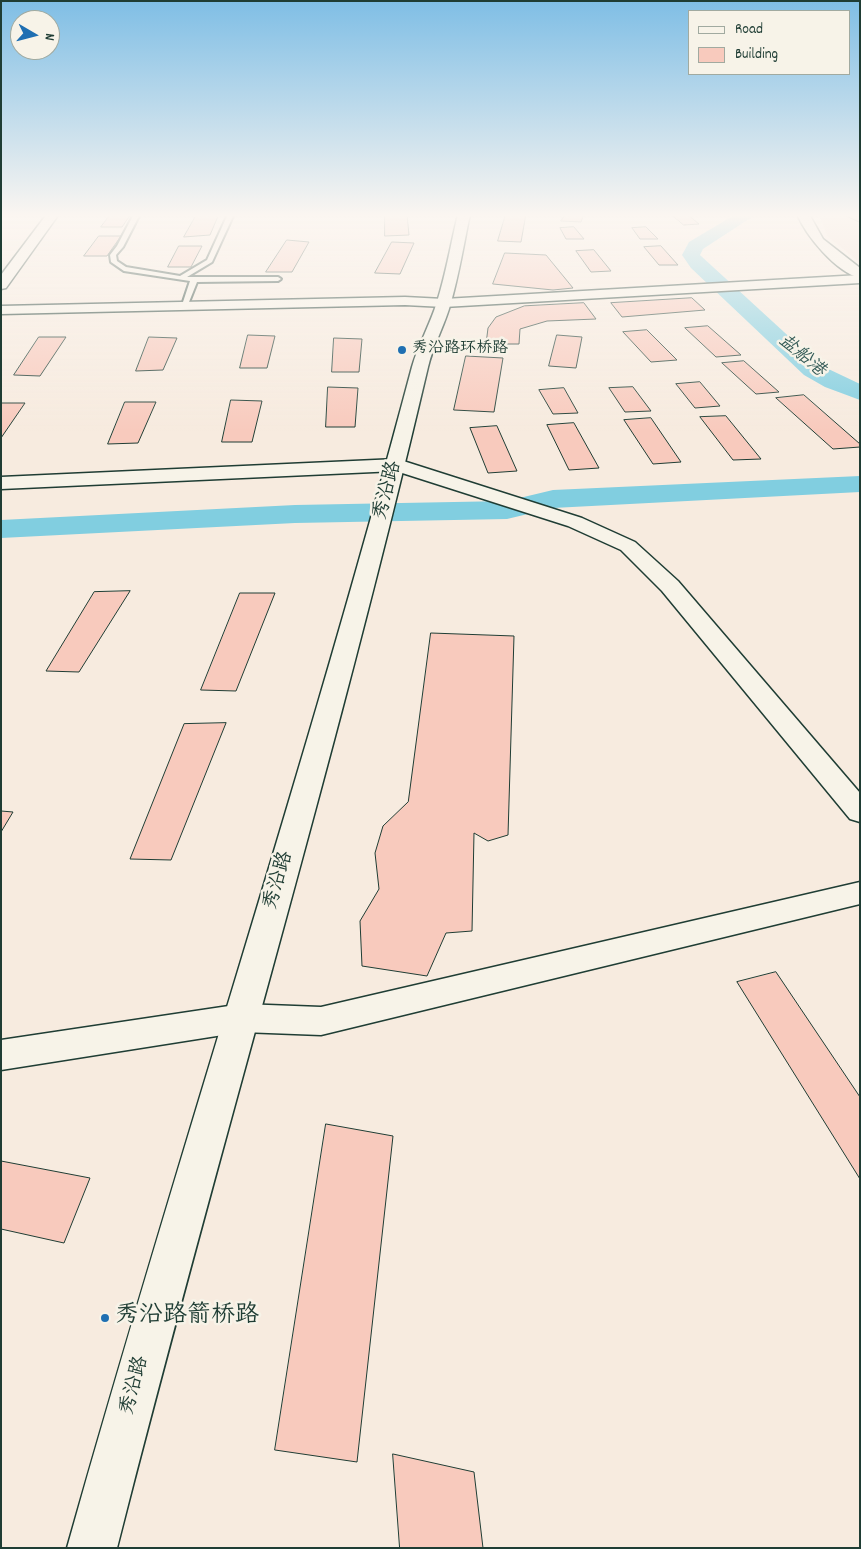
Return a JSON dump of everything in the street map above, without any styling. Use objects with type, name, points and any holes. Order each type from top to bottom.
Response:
[{"type":"street","name":"秀沿路","points":[[92,1548],[150,1331],[242,1018],[397,464],[424,352],[444,303],[448,286]]},
{"type":"street","points":[[1,310],[405,301],[444,303],[749,286]]},
{"type":"street","points":[[1,483],[397,464],[576,522],[628,546],[670,586],[860,812]]},
{"type":"street","points":[[1,1055],[242,1018],[321,1022],[860,893]]},
{"type":"lane","points":[[183,307],[191,286]]},
{"type":"building","points":[[516,286],[572,286],[573,288],[553,290]]},
{"type":"building","points":[[692,298],[705,310],[622,317],[611,303]]},
{"type":"building","points":[[584,303],[596,319],[547,321],[520,329],[519,344],[486,344],[488,328],[496,317],[524,306]]},
{"type":"building","points":[[708,326],[741,355],[716,357],[685,328]]},
{"type":"building","points":[[647,330],[677,360],[651,362],[623,332]]},
{"type":"building","points":[[248,335],[275,336],[267,368],[240,368]]},
{"type":"building","points":[[557,335],[582,337],[576,368],[549,366]]},
{"type":"building","points":[[39,337],[66,337],[40,376],[14,375]]},
{"type":"building","points":[[149,337],[177,338],[163,370],[136,371]]},
{"type":"building","points":[[334,338],[362,339],[359,372],[332,372]]},
{"type":"building","points":[[466,356],[503,358],[494,412],[454,410]]},
{"type":"building","points":[[744,361],[779,392],[756,394],[722,363]]},
{"type":"building","points":[[700,382],[720,406],[695,408],[676,384]]},
{"type":"building","points":[[328,387],[358,388],[355,427],[326,427]]},
{"type":"building","points":[[633,387],[651,411],[625,412],[609,388]]},
{"type":"building","points":[[564,388],[578,413],[553,414],[539,390]]},
{"type":"building","points":[[804,395],[860,444],[860,447],[833,449],[776,398]]},
{"type":"building","points":[[231,400],[262,401],[252,442],[222,442]]},
{"type":"building","points":[[125,402],[156,402],[138,443],[108,444]]},
{"type":"building","points":[[1,403],[25,403],[1,438]]},
{"type":"building","points":[[726,416],[761,459],[733,460],[700,417]]},
{"type":"building","points":[[651,418],[681,462],[653,464],[624,420]]},
{"type":"building","points":[[574,423],[599,468],[569,470],[547,425]]},
{"type":"building","points":[[497,426],[517,471],[488,473],[470,428]]},
{"type":"building","points":[[130,591],[79,672],[46,671],[94,592]]},
{"type":"building","points":[[240,593],[275,593],[236,691],[201,690]]},
{"type":"building","points":[[431,633],[514,636],[508,835],[488,841],[474,833],[472,931],[446,933],[427,976],[362,966],[360,921],[379,889],[375,853],[383,826],[408,802]]},
{"type":"building","points":[[226,723],[171,860],[130,859],[184,724]]},
{"type":"building","points":[[1,811],[13,812],[1,832]]},
{"type":"building","points":[[776,972],[860,1097],[860,1179],[737,982]]},
{"type":"building","points":[[326,1124],[393,1136],[357,1462],[275,1450]]},
{"type":"building","points":[[1,1161],[90,1178],[64,1243],[1,1229]]},
{"type":"building","points":[[393,1454],[474,1472],[483,1548],[400,1548]]},
{"type":"waterway","name":"盐船港","points":[[722,286],[812,370],[833,382],[860,393]]},
{"type":"waterway","points":[[1,529],[295,514],[507,510],[553,499],[860,484]]},
{"type":"place","name":"秀沿路环桥路","points":[[402,350]]},
{"type":"place","name":"秀沿路箭桥路","points":[[105,1318]]}]
